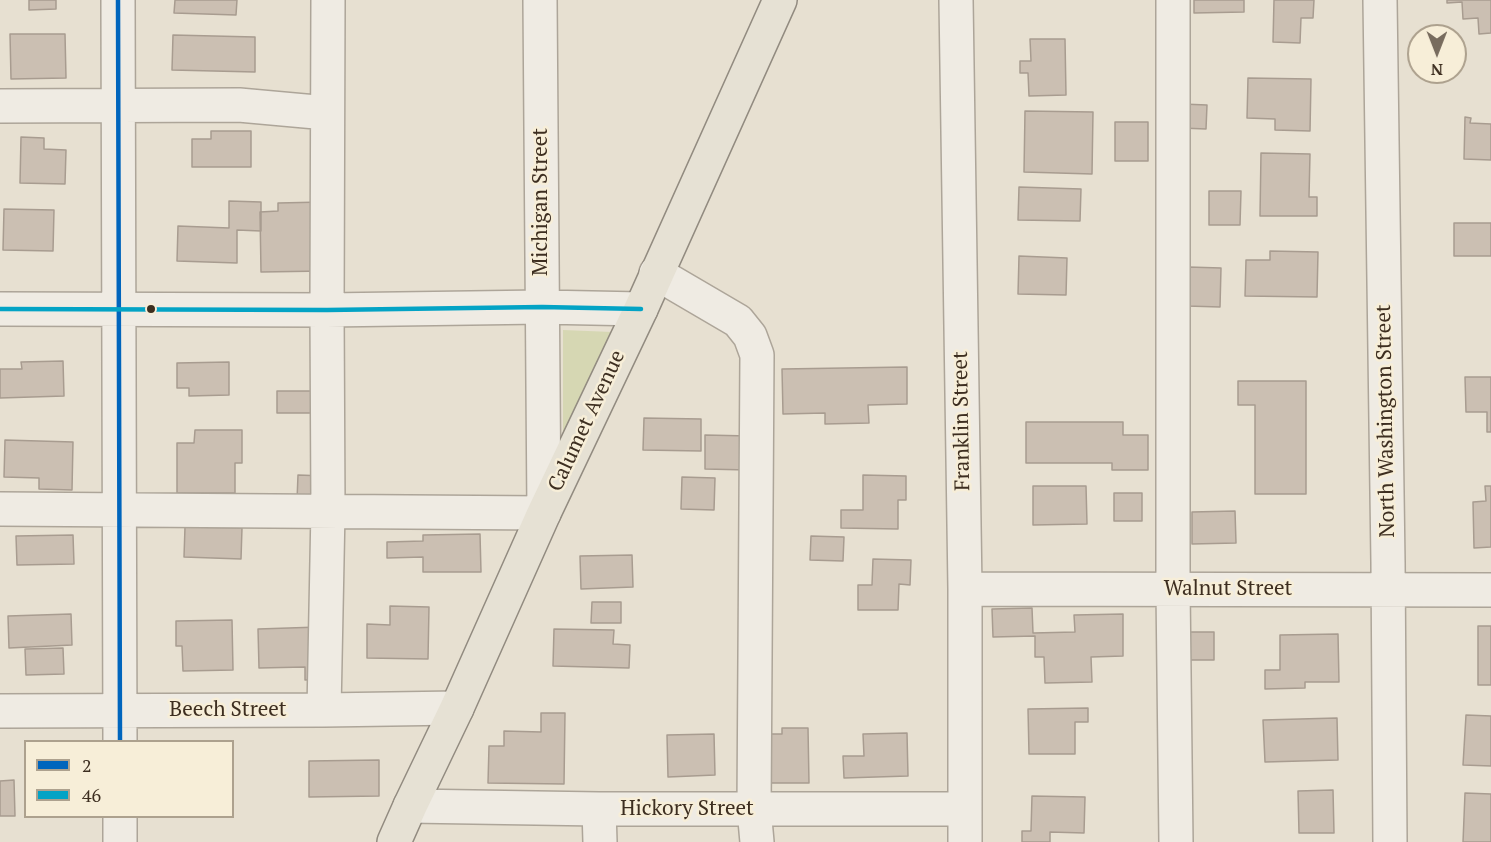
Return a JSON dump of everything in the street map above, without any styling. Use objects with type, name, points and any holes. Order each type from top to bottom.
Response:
[{"type":"main road","name":"Calumet Avenue","points":[[394,842],[780,0]]},
{"type":"street","points":[[118,0],[120,726]]},
{"type":"street","points":[[324,710],[328,510],[328,0]]},
{"type":"street","name":"Michigan Street","points":[[540,0],[544,513]]},
{"type":"street","name":"Franklin Street","points":[[956,0],[965,589],[965,842]]},
{"type":"street","points":[[1173,0],[1173,589],[1176,842]]},
{"type":"street","name":"North Washington Street","points":[[1380,0],[1390,842]]},
{"type":"street","points":[[0,106],[239,105],[327,113]]},
{"type":"street","points":[[656,273],[738,321],[750,336],[757,355],[754,809],[757,842]]},
{"type":"street","points":[[0,309],[327,310],[542,307],[640,309]]},
{"type":"street","points":[[0,509],[544,513]]},
{"type":"street","name":"Walnut Street","points":[[965,589],[1491,590]]},
{"type":"street","name":"Beech Street","points":[[0,711],[120,726],[324,710],[457,708]]},
{"type":"street","name":"Hickory Street","points":[[410,806],[599,809],[965,809]]},
{"type":"street","points":[[599,809],[600,842]]},
{"type":"street","points":[[120,818],[120,842]]},
{"type":"green space","points":[[563,330],[612,332],[563,440]]},
{"type":"building","points":[[29,0],[56,0],[56,9],[29,10]]},
{"type":"building","points":[[175,0],[237,0],[236,15],[174,13]]},
{"type":"building","points":[[1194,0],[1244,0],[1244,12],[1194,13]]},
{"type":"building","points":[[1274,0],[1314,0],[1313,18],[1301,18],[1300,43],[1273,42]]},
{"type":"building","points":[[1447,0],[1491,0],[1491,33],[1479,34],[1478,18],[1463,19],[1462,2],[1447,3]]},
{"type":"building","points":[[10,34],[65,34],[66,78],[11,79]]},
{"type":"building","points":[[173,35],[255,37],[255,72],[172,70]]},
{"type":"building","points":[[1030,39],[1065,39],[1066,95],[1029,96],[1028,73],[1020,73],[1020,61],[1031,61]]},
{"type":"building","points":[[1248,78],[1311,79],[1310,131],[1275,130],[1275,119],[1247,118]]},
{"type":"building","points":[[1182,104],[1207,105],[1206,129],[1181,128]]},
{"type":"building","points":[[1025,111],[1093,112],[1092,174],[1024,172]]},
{"type":"building","points":[[1465,117],[1471,118],[1470,123],[1491,124],[1491,160],[1464,159]]},
{"type":"building","points":[[1115,122],[1148,122],[1148,161],[1115,161]]},
{"type":"building","points":[[211,131],[251,131],[251,167],[192,167],[192,139],[211,139]]},
{"type":"building","points":[[21,137],[44,138],[44,149],[66,150],[65,184],[20,183]]},
{"type":"building","points":[[1261,153],[1310,154],[1309,197],[1317,197],[1317,216],[1260,216]]},
{"type":"building","points":[[1019,187],[1081,189],[1080,221],[1018,220]]},
{"type":"building","points":[[1209,191],[1241,191],[1240,225],[1209,225]]},
{"type":"building","points":[[229,201],[261,202],[261,231],[237,230],[237,263],[177,261],[178,226],[229,228]]},
{"type":"building","points":[[323,202],[324,271],[261,272],[260,212],[278,211],[278,203]]},
{"type":"building","points":[[4,209],[54,210],[53,251],[3,250]]},
{"type":"building","points":[[1454,223],[1491,223],[1491,256],[1454,256]]},
{"type":"building","points":[[1270,251],[1318,252],[1317,297],[1245,296],[1246,260],[1270,260]]},
{"type":"building","points":[[1019,256],[1067,258],[1066,295],[1018,294]]},
{"type":"building","points":[[1188,267],[1221,268],[1220,307],[1187,306]]},
{"type":"building","points":[[63,361],[64,396],[0,398],[0,369],[22,369],[21,362]]},
{"type":"building","points":[[229,362],[229,395],[189,396],[189,388],[177,388],[177,363]]},
{"type":"building","points":[[907,367],[907,404],[868,405],[869,423],[825,424],[825,413],[783,414],[782,369]]},
{"type":"building","points":[[1465,377],[1491,377],[1491,432],[1487,432],[1487,412],[1466,412]]},
{"type":"building","points":[[1238,381],[1306,381],[1306,494],[1255,494],[1255,405],[1238,405]]},
{"type":"building","points":[[277,391],[311,391],[311,413],[277,413]]},
{"type":"building","points":[[644,418],[701,419],[701,451],[643,450]]},
{"type":"building","points":[[1026,422],[1123,422],[1123,435],[1148,435],[1148,470],[1112,470],[1112,463],[1026,463]]},
{"type":"building","points":[[195,430],[242,430],[242,463],[235,463],[235,493],[177,493],[177,443],[194,443]]},
{"type":"building","points":[[705,435],[749,436],[748,470],[705,469]]},
{"type":"building","points":[[5,440],[73,442],[72,490],[39,489],[39,478],[4,477]]},
{"type":"building","points":[[298,475],[325,476],[324,501],[297,500]]},
{"type":"building","points":[[863,475],[906,476],[906,500],[898,500],[898,529],[841,528],[841,510],[863,510]]},
{"type":"building","points":[[682,477],[715,478],[714,510],[681,509]]},
{"type":"building","points":[[1033,486],[1086,486],[1087,524],[1033,525]]},
{"type":"building","points":[[1485,486],[1491,486],[1491,547],[1474,548],[1473,502],[1486,501]]},
{"type":"building","points":[[1114,493],[1142,493],[1142,521],[1114,521]]},
{"type":"building","points":[[1235,511],[1236,543],[1192,544],[1192,512]]},
{"type":"building","points":[[185,527],[242,528],[241,559],[184,557]]},
{"type":"building","points":[[480,534],[481,572],[423,572],[423,557],[387,558],[387,542],[423,541],[423,535]]},
{"type":"building","points":[[73,535],[74,564],[17,565],[16,536]]},
{"type":"building","points":[[811,536],[844,537],[843,561],[810,560]]},
{"type":"building","points":[[632,555],[633,587],[581,589],[580,556]]},
{"type":"building","points":[[873,559],[911,560],[910,585],[899,584],[898,610],[858,610],[858,585],[872,585]]},
{"type":"building","points":[[592,602],[621,602],[621,623],[591,623]]},
{"type":"building","points":[[390,606],[429,607],[428,659],[367,658],[367,624],[390,625]]},
{"type":"building","points":[[1032,608],[1033,633],[1075,632],[1074,615],[1123,614],[1123,656],[1091,657],[1092,682],[1045,683],[1044,657],[1035,657],[1035,636],[993,637],[992,609]]},
{"type":"building","points":[[71,614],[72,645],[9,648],[8,616]]},
{"type":"building","points":[[232,620],[233,670],[183,671],[182,646],[176,646],[176,621]]},
{"type":"building","points":[[1478,626],[1491,626],[1491,685],[1478,685]]},
{"type":"building","points":[[319,627],[320,679],[305,680],[305,667],[259,668],[258,629]]},
{"type":"building","points":[[554,629],[614,630],[613,644],[630,645],[629,668],[553,666]]},
{"type":"building","points":[[1190,632],[1214,632],[1214,660],[1190,660]]},
{"type":"building","points":[[1338,634],[1339,682],[1305,682],[1305,688],[1265,689],[1265,670],[1280,670],[1280,635]]},
{"type":"building","points":[[63,648],[64,674],[26,675],[25,649]]},
{"type":"building","points":[[1088,708],[1088,722],[1075,722],[1075,754],[1029,754],[1028,709]]},
{"type":"building","points":[[541,713],[565,713],[564,784],[488,783],[489,746],[504,746],[504,731],[541,732]]},
{"type":"building","points":[[1466,715],[1491,716],[1491,766],[1463,765]]},
{"type":"building","points":[[1337,718],[1338,760],[1265,762],[1263,720]]},
{"type":"building","points":[[782,728],[808,728],[809,783],[771,783],[771,734],[782,734]]},
{"type":"building","points":[[907,733],[908,776],[844,778],[843,756],[864,756],[863,734]]},
{"type":"building","points":[[714,734],[715,775],[668,777],[667,735]]},
{"type":"building","points":[[379,760],[379,796],[309,797],[309,761]]},
{"type":"building","points":[[14,780],[15,816],[0,816],[0,781]]},
{"type":"building","points":[[1333,790],[1334,833],[1299,833],[1298,791]]},
{"type":"building","points":[[1465,793],[1491,794],[1491,842],[1463,842]]},
{"type":"building","points":[[1032,796],[1085,797],[1084,833],[1050,832],[1050,842],[1022,842],[1022,831],[1031,831]]},
{"type":"transit line","name":"2","points":[[118,0],[120,740]]},
{"type":"transit line","name":"46","points":[[0,309],[327,310],[542,307],[641,309]]}]
